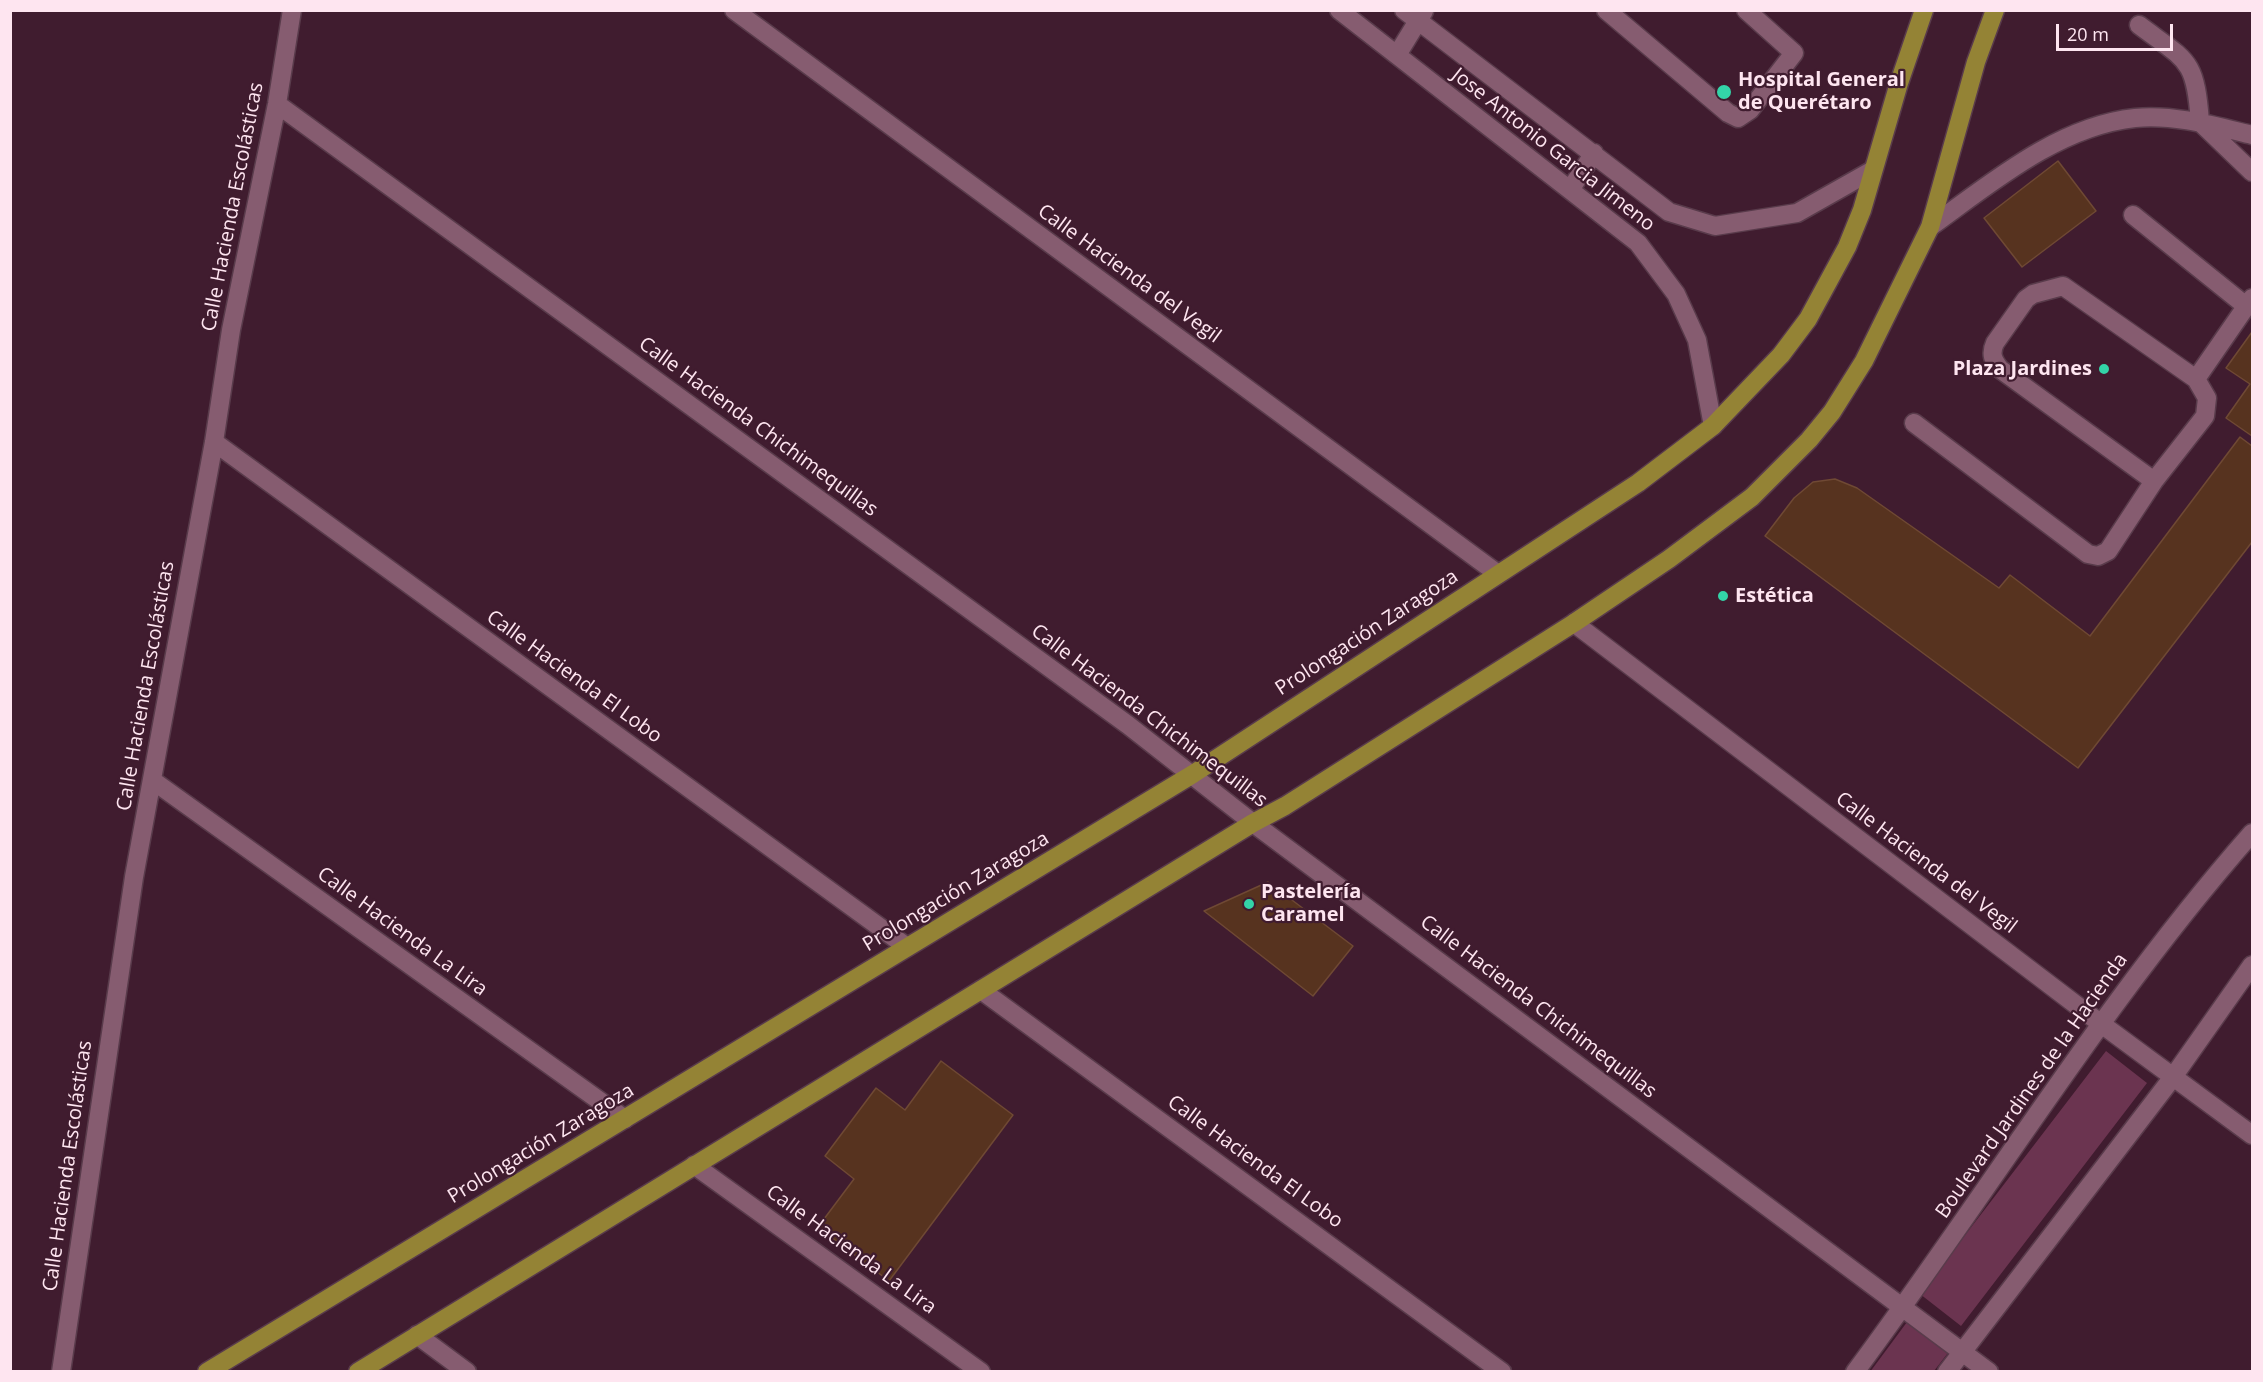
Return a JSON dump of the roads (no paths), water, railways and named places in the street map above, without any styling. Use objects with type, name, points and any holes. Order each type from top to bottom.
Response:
[{"type":"main road","name":"Prolongación Zaragoza","points":[[207,1371],[1193,774],[1638,483],[1713,426],[1781,355],[1808,319],[1847,247],[1862,210],[1924,10]]},
{"type":"main road","points":[[358,1371],[1294,800],[1574,623],[1669,559],[1752,497],[1809,440],[1832,412],[1863,361],[1930,227],[1976,62],[1995,10]]},
{"type":"street","name":"Calle Hacienda Escolásticas","points":[[61,1371],[134,877],[214,442],[231,330],[277,104],[292,10]]},
{"type":"street","name":"Calle Hacienda del Vegil","points":[[734,10],[1498,573]]},
{"type":"street","name":"Jose Antonio Garcia Jimeno","points":[[1339,10],[1638,243],[1676,294],[1697,340],[1713,426]]},
{"type":"street","points":[[1606,10],[1728,113],[1738,118],[1750,110],[1794,53],[1746,10]]},
{"type":"street","name":"Jose Antonio Garcia Jimeno","points":[[1416,13],[1668,212],[1715,226],[1797,213],[1874,170]]},
{"type":"street","points":[[1396,55],[1416,13]]},
{"type":"street","points":[[2139,25],[2185,60],[2193,71],[2197,85],[2200,122],[2253,171]]},
{"type":"street","name":"Calle Hacienda Chichimequillas","points":[[277,104],[1193,774],[1253,823],[1989,1371]]},
{"type":"street","points":[[1930,227],[2020,165],[2072,136],[2134,118],[2200,122],[2253,135]]},
{"type":"street","points":[[1570,190],[1594,153]]},
{"type":"street","points":[[2133,216],[2249,302],[2196,379]]},
{"type":"street","points":[[1914,423],[2088,554],[2098,556],[2115,543],[2154,482],[2205,416],[2207,398],[2196,379],[2063,286],[2033,294],[2026,299],[1992,349],[1992,356],[2000,369],[2154,482]]},
{"type":"street","name":"Calle Hacienda El Lobo","points":[[214,442],[907,947]]},
{"type":"street","name":"Calle Hacienda del Vegil","points":[[1574,623],[2100,1023],[2253,1135]]},
{"type":"street","name":"Calle Hacienda La Lira","points":[[152,780],[625,1119]]},
{"type":"street","name":"Boulevard Jardines de la Hacienda","points":[[1856,1371],[2100,1023],[2253,833]]},
{"type":"street","points":[[1947,1371],[2173,1077],[2253,965]]},
{"type":"street","name":"Calle Hacienda El Lobo","points":[[981,990],[1502,1371]]},
{"type":"street","name":"Calle Hacienda La Lira","points":[[694,1165],[981,1371]]},
{"type":"street","points":[[417,1335],[467,1371]]},
{"type":"place","name":"Hospital General de Querétaro","points":[[1724,92]]},
{"type":"place","name":"Plaza Jardines","points":[[2104,369]]},
{"type":"place","name":"Estética","points":[[1723,596]]},
{"type":"place","name":"Pastelería Caramel","points":[[1249,904]]}]
